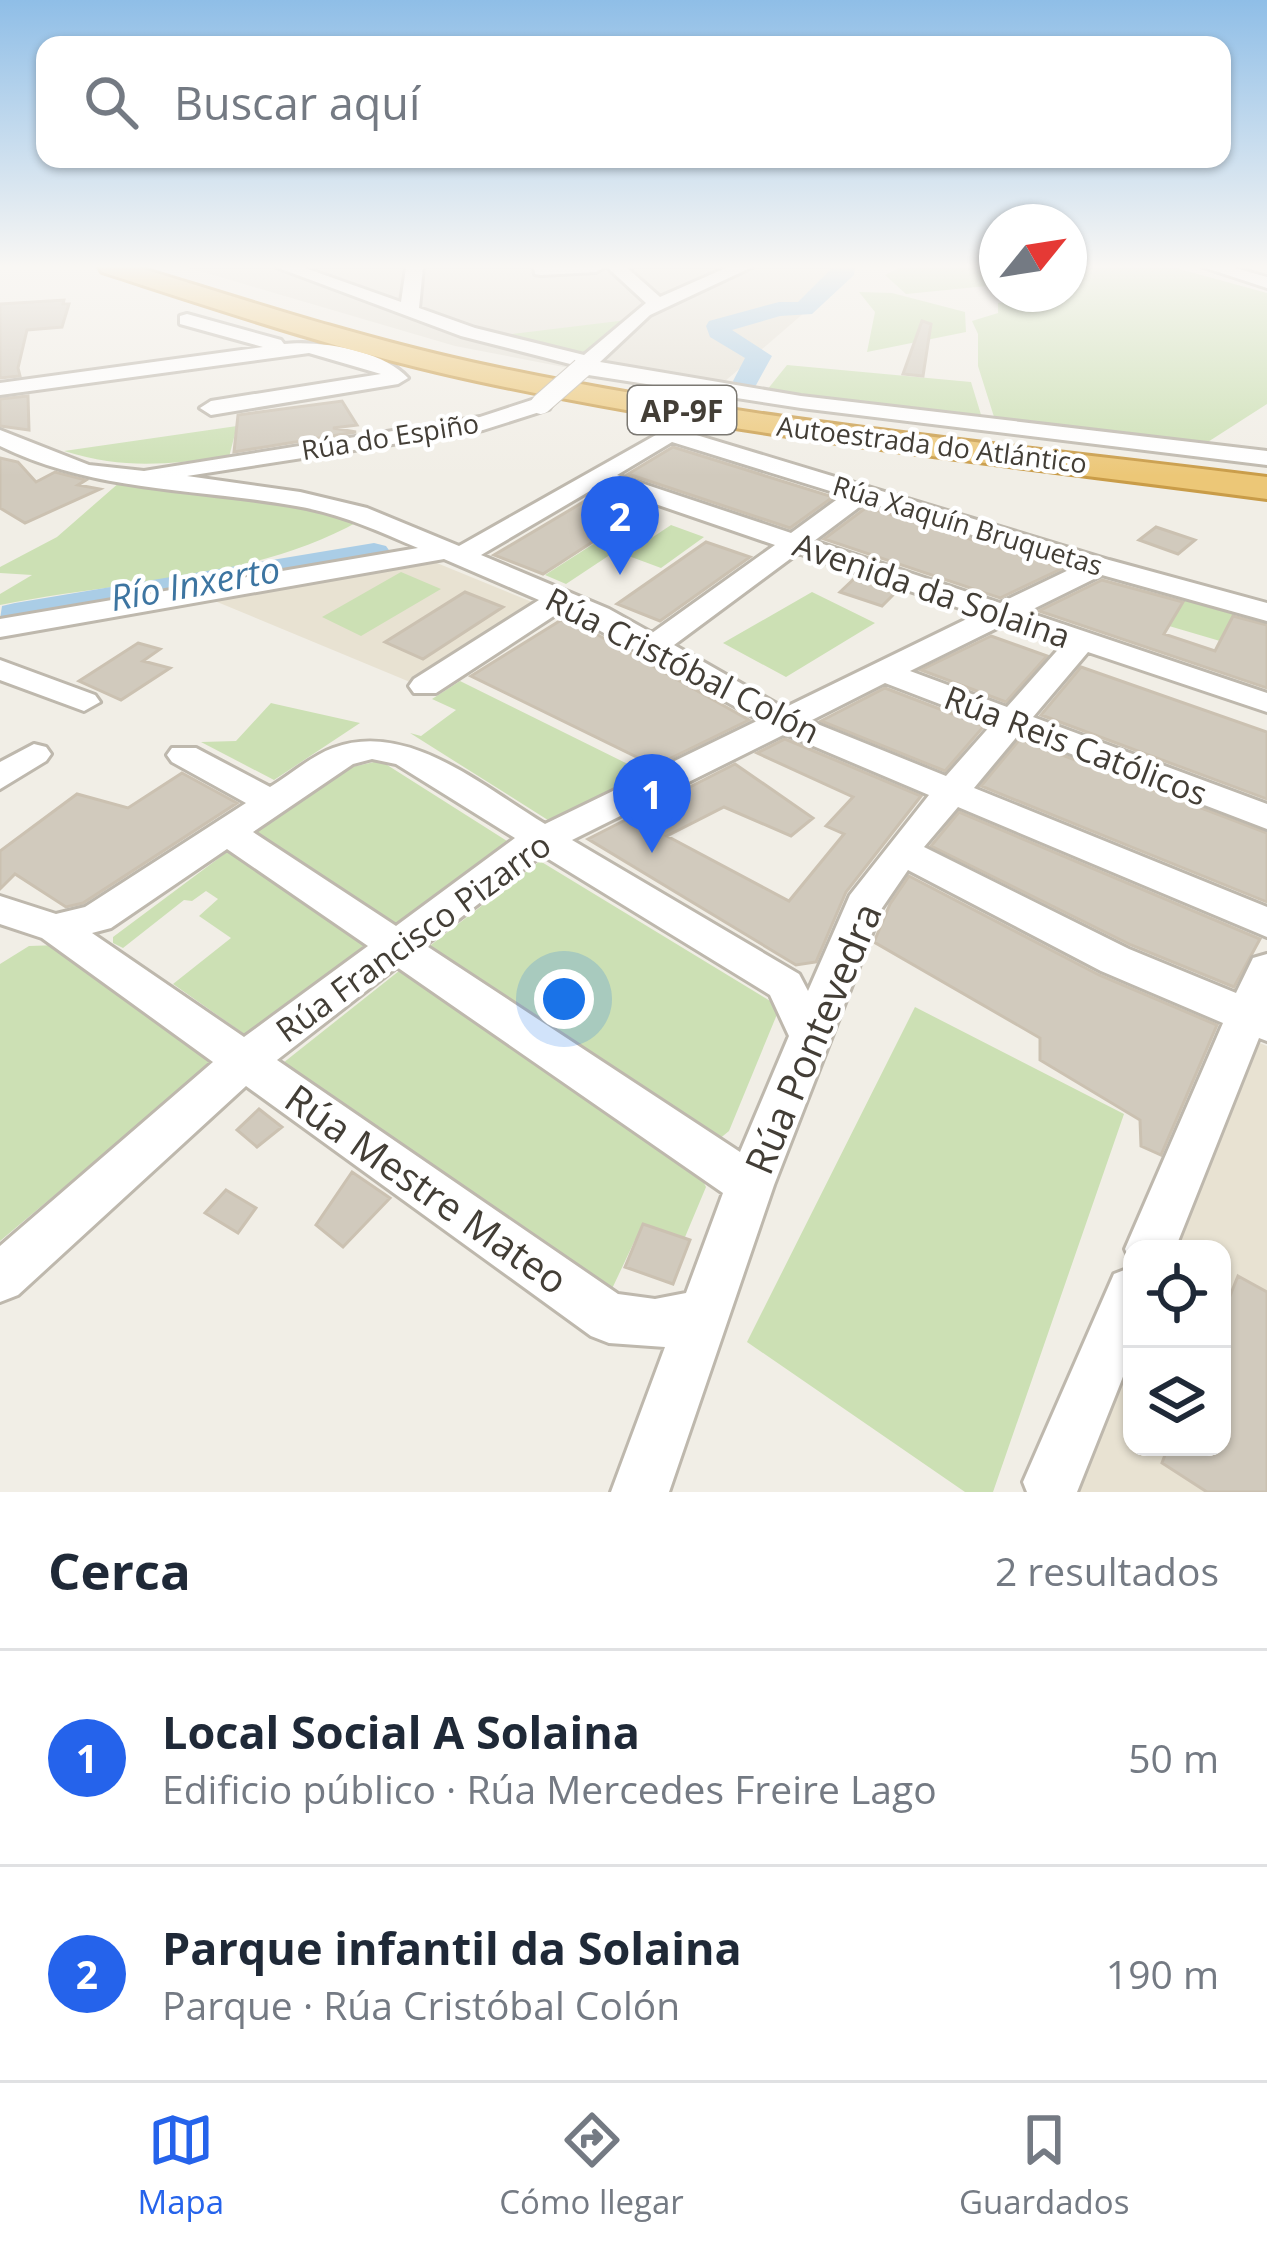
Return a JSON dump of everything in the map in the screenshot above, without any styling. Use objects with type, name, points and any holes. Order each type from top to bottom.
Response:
[{"type":"highway","points":[[308,337],[476,372]]},
{"type":"highway","name":"Autoestrada do Atlántico","points":[[342,337],[476,372],[717,416],[1267,488]]},
{"type":"highway","name":"Autoestrada do Atlántico","points":[[383,337],[532,371],[716,403],[1267,475]]},
{"type":"highway","points":[[414,337],[532,371]]},
{"type":"street","points":[[249,337],[287,347]]},
{"type":"street","points":[[493,337],[585,365],[801,402],[1267,458]]},
{"type":"street","name":"Rúa do Espiño","points":[[0,437],[44,460],[91,472],[153,478],[163,472],[483,423],[541,404],[615,337]]},
{"type":"street","points":[[0,389],[309,346],[385,367],[398,378],[211,409]]},
{"type":"street","name":"Rúa Xaquín Bruquetas","points":[[590,481],[670,434],[1099,566],[1267,612]]},
{"type":"street","name":"Rúa Cristóbal Colón","points":[[153,478],[330,505],[560,599],[654,646],[784,722],[1267,923]]},
{"type":"street","points":[[0,628],[452,554],[590,481]]},
{"type":"street","name":"Avenida da Solaina","points":[[590,481],[1076,647],[1267,703]]},
{"type":"street","points":[[654,646],[862,493]]},
{"type":"street","name":"Rúa Francisco Pizarro","points":[[0,1278],[247,1059],[542,838],[1099,566]]},
{"type":"street","points":[[425,686],[560,599]]},
{"type":"street","name":"Avenida da Solaina","points":[[1076,647],[1267,721]]},
{"type":"street","name":"Rúa Pontevedra","points":[[640,1492],[750,1184],[864,905],[901,851],[1076,647]]},
{"type":"street","points":[[0,669],[84,702]]},
{"type":"street","name":"Rúa Reis Católicos","points":[[884,672],[1267,818]]},
{"type":"street","points":[[44,927],[228,832],[342,756],[372,749],[406,756],[785,986],[809,1035]]},
{"type":"street","points":[[0,778],[34,754]]},
{"type":"street","points":[[184,754],[272,802]]},
{"type":"street","points":[[228,832],[750,1184]]},
{"type":"street","points":[[901,851],[1115,961],[1257,1020]]},
{"type":"street","name":"Rúa Mestre Mateo","points":[[44,927],[247,1059],[610,1318],[655,1324],[704,1314]]},
{"type":"street","points":[[785,986],[817,982],[837,964]]},
{"type":"street","points":[[1154,1240],[1257,1020],[1267,969]]},
{"type":"street","points":[[1052,1482],[1123,1312]]},
{"type":"shaded area","points":[[423,337],[776,337],[709,395]]},
{"type":"shaded area","points":[[432,561],[532,602],[410,682],[210,599]]},
{"type":"shaded area","points":[[1255,1041],[1267,1046],[1267,1492],[1070,1492],[1123,1363],[1123,1456],[1231,1456],[1231,1240],[1174,1240]]},
{"type":"green space","points":[[498,337],[605,337],[581,355]]},
{"type":"green space","points":[[870,337],[943,337],[867,352]]},
{"type":"green space","points":[[978,337],[1267,337],[1267,404],[1200,447],[995,420],[978,366]]},
{"type":"green space","points":[[787,365],[971,382],[982,418],[767,390]]},
{"type":"green space","points":[[237,426],[229,457],[127,463],[64,451]]},
{"type":"green space","points":[[120,482],[293,502],[359,521],[318,541],[230,568],[0,605],[0,594],[32,575],[0,573],[0,567],[57,537]]},
{"type":"green space","points":[[634,518],[655,525],[566,584],[545,575]]},
{"type":"green space","points":[[671,525],[704,537],[661,568],[626,555]]},
{"type":"green space","points":[[401,572],[441,589],[361,636],[322,617]]},
{"type":"green space","points":[[812,592],[875,623],[786,677],[723,643]]},
{"type":"green space","points":[[1186,598],[1235,612],[1220,641],[1169,626]]},
{"type":"green space","points":[[460,681],[650,775],[551,822],[410,733],[421,736],[456,710],[432,699]]},
{"type":"green space","points":[[271,703],[360,723],[274,780],[201,742],[236,741]]},
{"type":"green space","points":[[384,763],[507,841],[392,926],[255,832],[348,768]]},
{"type":"green space","points":[[243,850],[366,936],[363,948],[247,1036],[173,984],[231,938],[199,916],[218,899],[206,891],[192,901],[184,900],[123,948],[113,943],[113,937],[227,852]]},
{"type":"green space","points":[[540,861],[780,1007],[729,1131],[718,1140],[427,948]]},
{"type":"green space","points":[[59,945],[218,1058],[0,1241],[0,964],[29,946]]},
{"type":"green space","points":[[399,971],[415,971],[698,1171],[706,1187],[680,1249],[635,1240],[610,1293],[283,1063]]},
{"type":"green space","points":[[915,1007],[1124,1114],[993,1492],[965,1492],[747,1342]]},
{"type":"building","points":[[0,337],[25,337],[20,376],[0,378]]},
{"type":"building","points":[[916,337],[929,337],[923,376],[903,374]]},
{"type":"building","points":[[28,396],[29,430],[0,426],[0,399]]},
{"type":"building","points":[[342,401],[357,425],[333,428],[356,432],[234,452],[238,415]]},
{"type":"building","points":[[673,447],[833,497],[790,528],[628,474]]},
{"type":"building","points":[[0,458],[18,462],[36,482],[55,472],[86,480],[78,485],[100,489],[25,523],[0,508]]},
{"type":"building","points":[[585,501],[631,517],[543,574],[494,555]]},
{"type":"building","points":[[867,507],[1063,568],[1000,598],[824,539]]},
{"type":"building","points":[[1156,527],[1195,540],[1178,554],[1139,540]]},
{"type":"building","points":[[706,542],[750,557],[660,621],[617,604]]},
{"type":"building","points":[[856,577],[897,591],[882,606],[840,592]]},
{"type":"building","points":[[1102,580],[1183,602],[1164,634],[1215,651],[1233,616],[1267,625],[1267,688],[1039,611]]},
{"type":"building","points":[[465,592],[503,607],[423,659],[385,642]]},
{"type":"building","points":[[566,617],[749,720],[655,766],[471,676]]},
{"type":"building","points":[[991,636],[1047,656],[1006,702],[921,670]]},
{"type":"building","points":[[138,643],[160,649],[143,661],[170,668],[121,700],[79,681]]},
{"type":"building","points":[[1081,667],[1267,732],[1267,799],[1041,715]]},
{"type":"building","points":[[885,688],[984,726],[945,771],[821,721]]},
{"type":"building","points":[[785,739],[921,796],[846,892],[816,962],[796,965],[588,839],[735,764],[813,818],[791,836],[724,807],[667,836],[789,901],[844,834],[826,826],[853,797],[757,753]]},
{"type":"building","points":[[1020,739],[1267,833],[1267,902],[981,786]]},
{"type":"building","points":[[182,773],[237,803],[83,903],[66,907],[15,874],[0,889],[0,851],[77,794],[128,808]]},
{"type":"building","points":[[959,812],[1260,939],[1234,987],[1131,945],[931,846]]},
{"type":"building","points":[[909,876],[1099,975],[1217,1025],[1161,1155],[1141,1146],[1140,1120],[1040,1060],[1040,1038],[874,942],[890,904]]},
{"type":"building","points":[[259,1109],[282,1127],[257,1147],[237,1130]]},
{"type":"building","points":[[352,1172],[390,1198],[343,1247],[316,1225]]},
{"type":"building","points":[[226,1190],[256,1208],[238,1233],[205,1213]]},
{"type":"building","points":[[643,1224],[690,1240],[673,1284],[625,1267]]},
{"type":"building","points":[[1238,1276],[1267,1292],[1267,1492],[1207,1492],[1162,1463],[1165,1456],[1231,1456],[1231,1294]]},
{"type":"waterway","name":"Río Inxerto","points":[[727,337],[759,356],[746,381]]},
{"type":"waterway","name":"Río Inxerto","points":[[15,614],[374,553]]},
{"type":"place","name":"Parque infantil da Solaina","points":[[620,575]]},
{"type":"place","name":"Local Social A Solaina","points":[[652,853]]}]
